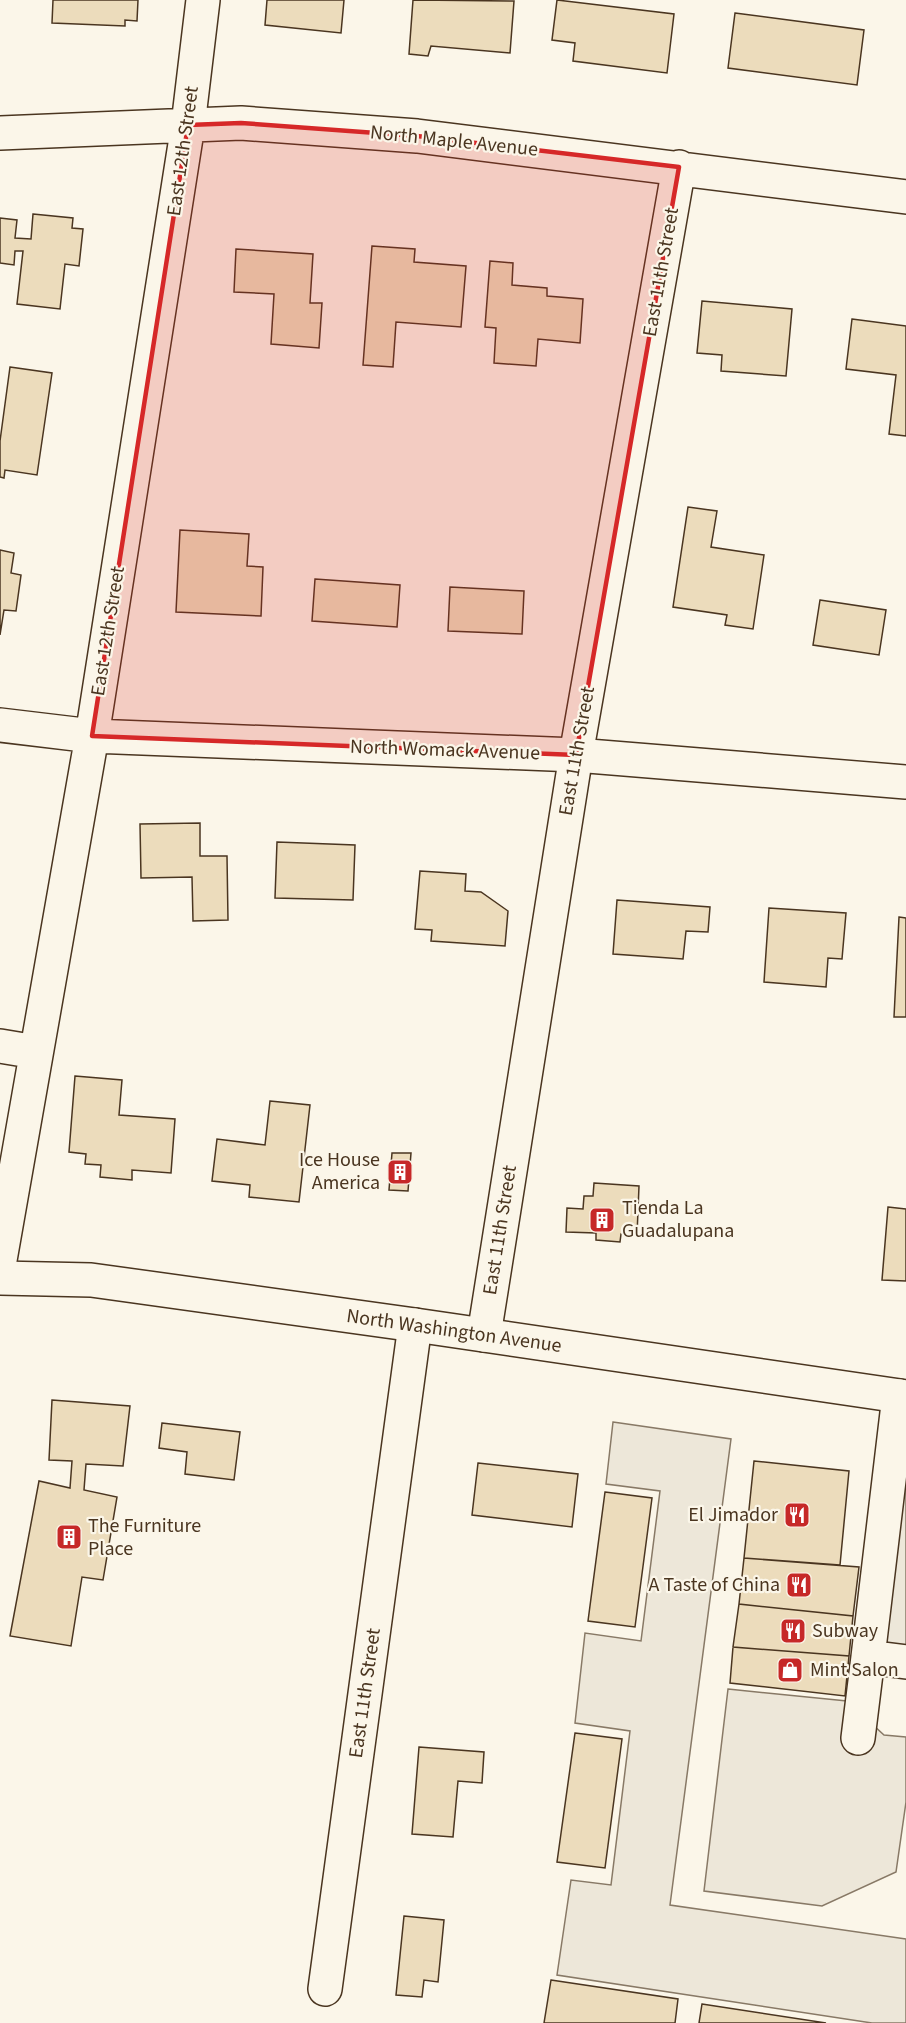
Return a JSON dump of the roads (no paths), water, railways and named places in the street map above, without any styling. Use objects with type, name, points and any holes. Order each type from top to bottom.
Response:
[{"type":"street","name":"East 12th Street","points":[[0,1260],[92,736],[188,125],[203,0]]},
{"type":"street","name":"North Maple Avenue","points":[[0,133],[241,123],[417,136],[906,197]]},
{"type":"street","name":"East 11th Street","points":[[484,1335],[576,755],[679,167]]},
{"type":"street","name":"North Womack Avenue","points":[[0,725],[92,736],[576,755],[906,782]]},
{"type":"street","points":[[0,1046],[36,1052]]},
{"type":"street","name":"North Washington Avenue","points":[[0,1278],[91,1280],[903,1397]]},
{"type":"street","name":"East 11th Street","points":[[325,1989],[415,1325]]},
{"type":"street","points":[[858,1738],[868,1657],[898,1477],[903,1397]]},
{"type":"street","points":[[868,1657],[906,1662]]},
{"type":"place","name":"Ice House America","points":[[400,1172]]},
{"type":"place","name":"Tienda La Guadalupana","points":[[602,1220]]},
{"type":"place","name":"El Jimador","points":[[797,1515]]},
{"type":"place","name":"The Furniture Place","points":[[69,1537]]},
{"type":"place","name":"A Taste of China","points":[[799,1585]]},
{"type":"place","name":"Subway","points":[[793,1631]]},
{"type":"place","name":"Mint Salon","points":[[790,1670]]}]
